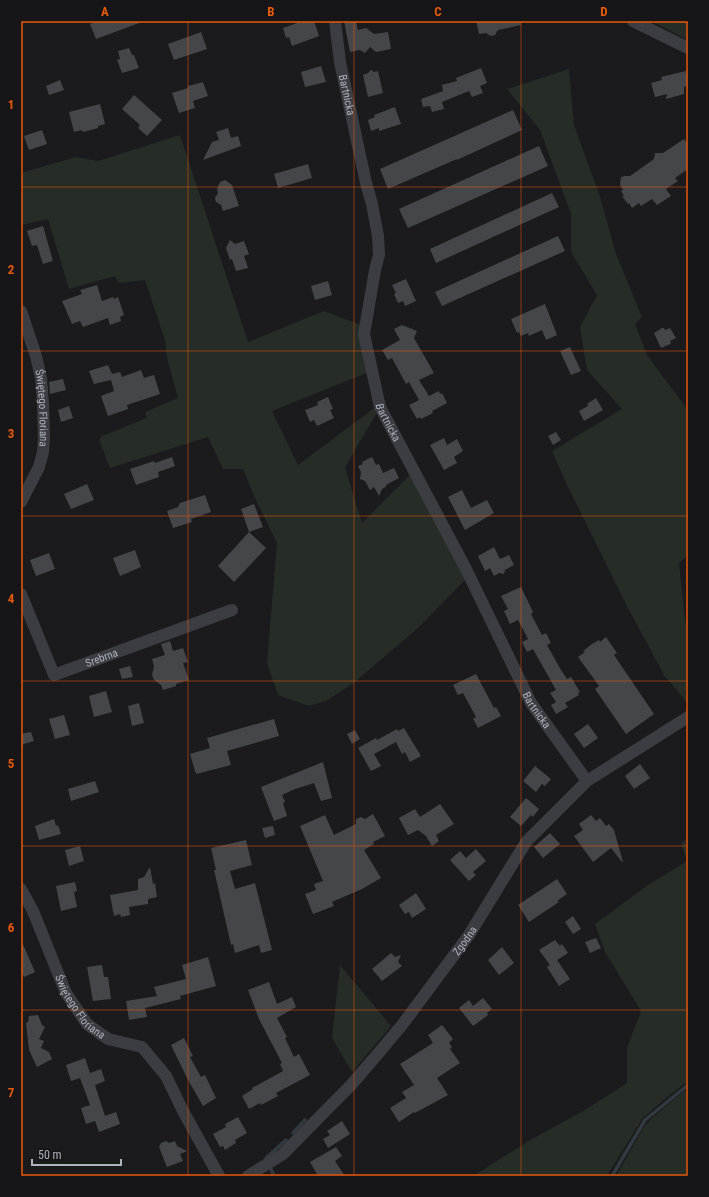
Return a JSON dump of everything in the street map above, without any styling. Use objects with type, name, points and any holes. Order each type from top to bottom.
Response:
[{"type":"street","name":"Bartnicka","points":[[335,21],[340,62],[378,236],[379,255],[364,334],[380,407],[466,569],[531,703],[587,781]]},
{"type":"street","points":[[633,21],[688,48]]},
{"type":"street","name":"Świętego Floriana","points":[[21,312],[36,356],[41,378],[44,438],[43,452],[39,468],[21,502]]},
{"type":"street","name":"Srebrna","points":[[21,594],[54,675],[232,610]]},
{"type":"street","name":"Zgodna","points":[[248,1176],[283,1154],[356,1079],[402,1024],[470,935],[526,842],[587,781],[688,717]]},
{"type":"street","name":"Świętego Floriana","points":[[21,888],[33,911],[66,994],[87,1024],[108,1039],[142,1047],[166,1076],[183,1111],[219,1176]]},
{"type":"shaded area","points":[[651,21],[688,21],[688,40]]},
{"type":"shaded area","points":[[569,69],[574,125],[600,197],[616,254],[642,317],[635,324],[647,355],[688,410],[688,555],[679,563],[685,620],[688,629],[688,704],[664,675],[628,608],[567,485],[552,451],[622,409],[587,370],[580,327],[597,295],[571,252],[571,214],[540,130],[507,89]]},
{"type":"shaded area","points":[[180,135],[248,342],[324,311],[361,325],[369,372],[272,411],[298,465],[377,406],[378,411],[345,467],[362,523],[411,474],[466,579],[417,629],[355,682],[326,701],[309,706],[278,695],[267,663],[277,543],[255,498],[243,469],[223,469],[208,437],[110,468],[99,440],[102,436],[147,418],[145,412],[178,398],[167,358],[165,340],[145,280],[119,283],[115,276],[69,289],[48,219],[21,225],[21,173],[76,157],[98,161]]},
{"type":"shaded area","points":[[688,838],[688,1081],[642,1119],[607,1176],[473,1176],[532,1139],[585,1110],[627,1083],[627,1048],[641,1011],[605,952],[595,924],[648,885],[687,861],[681,843]]},
{"type":"shaded area","points":[[340,965],[391,1026],[352,1072],[332,1038]]},
{"type":"shaded area","points":[[688,1088],[688,1176],[616,1176],[644,1127],[653,1117]]},
{"type":"building","points":[[97,21],[142,22],[96,39],[90,24]]},
{"type":"building","points":[[296,21],[314,21],[319,36],[292,46],[289,37],[286,38],[283,28],[297,23]]},
{"type":"building","points":[[344,21],[356,21],[358,30],[366,28],[374,34],[388,32],[391,49],[376,52],[370,47],[365,53],[360,50],[350,52]]},
{"type":"building","points":[[476,21],[520,21],[521,25],[498,30],[495,35],[491,36],[486,33],[479,34]]},
{"type":"building","points":[[201,32],[207,49],[174,60],[168,44]]},
{"type":"building","points":[[129,48],[132,55],[134,55],[139,68],[122,73],[117,60],[120,59],[118,51]]},
{"type":"building","points":[[321,66],[326,82],[305,87],[301,72]]},
{"type":"building","points":[[481,68],[487,83],[480,86],[483,93],[472,97],[469,91],[442,102],[444,109],[432,112],[430,106],[423,107],[421,99],[443,91],[442,85],[457,81],[456,78]]},
{"type":"building","points":[[371,70],[374,72],[378,71],[383,93],[368,97],[363,75]]},
{"type":"building","points":[[686,71],[688,85],[684,87],[684,94],[666,99],[667,94],[655,97],[651,83],[662,80],[661,77]]},
{"type":"building","points":[[60,80],[64,90],[49,95],[46,86]]},
{"type":"building","points":[[203,82],[208,96],[193,101],[195,108],[179,113],[172,93],[188,88],[188,86]]},
{"type":"building","points":[[134,95],[162,120],[147,136],[138,128],[140,125],[122,109]]},
{"type":"building","points":[[100,104],[105,124],[98,126],[98,128],[83,132],[82,130],[74,132],[69,112]]},
{"type":"building","points":[[395,107],[401,124],[379,131],[379,128],[371,131],[368,120],[375,117],[374,115]]},
{"type":"building","points":[[513,110],[522,130],[457,160],[388,189],[380,169]]},
{"type":"building","points":[[228,128],[231,138],[238,136],[241,146],[203,160],[212,142],[219,140],[216,132]]},
{"type":"building","points":[[42,130],[47,144],[29,150],[24,136]]},
{"type":"building","points":[[684,139],[688,144],[688,169],[675,178],[678,181],[666,189],[671,196],[657,205],[652,199],[641,206],[639,203],[632,208],[622,196],[624,196],[620,185],[621,177],[630,176],[654,159],[655,153],[663,153]]},
{"type":"building","points":[[539,146],[548,166],[408,228],[399,209]]},
{"type":"building","points":[[308,164],[312,178],[278,188],[274,174]]},
{"type":"building","points":[[225,180],[232,185],[239,206],[223,211],[221,205],[216,202],[215,198],[218,193],[217,189],[220,182]]},
{"type":"building","points":[[552,193],[559,207],[436,263],[430,249]]},
{"type":"building","points":[[43,226],[53,261],[43,264],[37,245],[32,246],[27,231]]},
{"type":"building","points":[[558,236],[565,251],[442,306],[435,292]]},
{"type":"building","points":[[230,240],[235,244],[244,241],[249,254],[244,256],[248,268],[236,271],[226,248]]},
{"type":"building","points":[[406,279],[416,301],[405,306],[403,301],[398,303],[394,294],[396,293],[392,285]]},
{"type":"building","points":[[328,281],[332,295],[315,300],[311,286]]},
{"type":"building","points":[[97,285],[102,301],[113,297],[114,299],[118,297],[124,315],[120,317],[121,321],[110,325],[108,318],[83,327],[80,321],[72,324],[62,301],[82,294],[80,290]]},
{"type":"building","points":[[545,304],[557,335],[546,340],[542,330],[529,336],[528,333],[521,336],[519,332],[517,333],[511,319]]},
{"type":"building","points":[[402,325],[417,331],[414,338],[434,373],[419,380],[429,396],[439,391],[440,394],[442,393],[447,403],[421,419],[420,417],[417,419],[409,405],[419,400],[409,382],[406,384],[392,358],[388,360],[382,350],[400,340],[394,329]]},
{"type":"building","points":[[662,328],[665,330],[670,328],[676,338],[670,341],[670,344],[661,348],[654,333]]},
{"type":"building","points":[[570,347],[581,371],[571,375],[560,351]]},
{"type":"building","points":[[108,365],[112,374],[120,372],[122,377],[141,370],[144,378],[154,375],[160,394],[127,405],[128,409],[108,416],[101,396],[114,391],[111,380],[94,384],[89,371]]},
{"type":"building","points":[[63,379],[66,390],[50,394],[49,382]]},
{"type":"building","points":[[328,397],[333,409],[330,410],[334,418],[317,426],[314,420],[310,422],[305,410],[318,405],[317,402]]},
{"type":"building","points":[[596,398],[603,410],[584,421],[579,411],[588,406],[587,404]]},
{"type":"building","points":[[69,406],[73,418],[61,422],[58,410]]},
{"type":"building","points":[[556,432],[561,440],[553,445],[548,436]]},
{"type":"building","points":[[444,438],[447,445],[457,439],[463,451],[454,457],[457,463],[444,470],[430,445]]},
{"type":"building","points":[[172,457],[175,466],[158,472],[159,477],[136,485],[130,469]]},
{"type":"building","points":[[372,457],[376,465],[379,464],[383,473],[394,468],[399,478],[386,485],[387,486],[382,489],[379,496],[374,487],[370,490],[365,481],[360,479],[361,472],[358,466],[363,464],[362,462]]},
{"type":"building","points":[[87,484],[94,500],[71,509],[64,494]]},
{"type":"building","points":[[462,490],[471,508],[487,500],[494,513],[465,530],[448,497]]},
{"type":"building","points":[[205,495],[211,512],[191,519],[192,522],[173,528],[167,511],[178,507],[180,503]]},
{"type":"building","points":[[254,504],[263,527],[249,532],[241,509]]},
{"type":"building","points":[[249,532],[266,548],[234,582],[218,566]]},
{"type":"building","points":[[494,547],[500,559],[509,555],[514,565],[505,570],[504,574],[499,573],[494,576],[490,568],[485,571],[478,556]]},
{"type":"building","points":[[135,550],[141,567],[120,576],[113,558]]},
{"type":"building","points":[[49,553],[55,569],[36,576],[30,560]]},
{"type":"building","points":[[521,587],[533,612],[531,614],[542,635],[546,633],[551,643],[547,645],[561,670],[567,679],[571,677],[580,692],[578,693],[579,695],[565,703],[568,707],[556,714],[551,705],[556,702],[550,693],[556,690],[533,649],[527,652],[522,642],[528,639],[518,620],[510,624],[504,611],[508,609],[501,596]]},
{"type":"building","points":[[606,637],[617,653],[614,655],[654,714],[626,734],[595,689],[599,686],[578,657],[592,644],[599,640],[600,642]]},
{"type":"building","points":[[170,641],[173,651],[183,648],[188,662],[183,663],[189,680],[163,690],[161,685],[154,680],[152,675],[154,666],[152,659],[165,655],[161,644]]},
{"type":"building","points":[[130,666],[133,677],[122,679],[119,669]]},
{"type":"building","points":[[476,674],[494,708],[496,707],[501,716],[478,728],[473,719],[476,717],[463,693],[458,695],[453,685]]},
{"type":"building","points":[[106,691],[112,712],[94,717],[89,696]]},
{"type":"building","points":[[139,703],[144,723],[132,726],[128,706]]},
{"type":"building","points":[[64,715],[70,735],[55,739],[49,719]]},
{"type":"building","points":[[274,719],[279,736],[227,751],[231,765],[196,774],[190,754],[210,748],[207,738]]},
{"type":"building","points":[[588,724],[598,738],[584,748],[574,734]]},
{"type":"building","points":[[404,728],[421,756],[410,762],[405,752],[402,754],[396,742],[374,754],[381,766],[371,771],[358,748],[376,738],[377,740],[397,729],[398,731]]},
{"type":"building","points":[[355,730],[360,739],[352,744],[347,734]]},
{"type":"building","points":[[31,732],[34,741],[21,745],[21,734]]},
{"type":"building","points":[[323,762],[332,798],[321,801],[314,783],[295,789],[282,795],[285,802],[283,803],[287,816],[274,821],[261,787]]},
{"type":"building","points":[[640,764],[650,778],[634,789],[625,776]]},
{"type":"building","points":[[535,766],[551,779],[545,786],[542,784],[536,792],[523,781]]},
{"type":"building","points":[[95,781],[99,792],[71,801],[68,789]]},
{"type":"building","points":[[526,798],[539,809],[533,817],[531,815],[521,826],[510,817]]},
{"type":"building","points":[[440,804],[454,824],[436,835],[439,841],[432,846],[426,836],[418,830],[408,835],[399,818],[415,809],[420,817]]},
{"type":"building","points":[[373,814],[385,836],[373,842],[374,844],[364,850],[381,878],[362,889],[332,902],[334,906],[313,914],[305,894],[316,890],[314,884],[323,881],[300,826],[325,815],[334,835],[356,824],[356,819],[361,817],[365,819]]},
{"type":"building","points":[[591,815],[596,821],[600,818],[606,826],[609,824],[614,830],[623,862],[611,848],[593,862],[574,836],[583,830],[579,824]]},
{"type":"building","points":[[54,819],[61,834],[39,840],[35,826]]},
{"type":"building","points":[[273,826],[275,835],[265,838],[262,828]]},
{"type":"building","points":[[550,833],[560,844],[543,858],[534,847]]},
{"type":"building","points":[[246,840],[252,865],[230,871],[235,889],[255,883],[272,950],[261,953],[259,945],[235,953],[233,944],[231,945],[214,870],[216,870],[211,848]]},
{"type":"building","points":[[80,846],[84,861],[69,866],[65,850]]},
{"type":"building","points":[[476,849],[486,861],[473,872],[476,875],[469,881],[450,860],[460,851],[466,858]]},
{"type":"building","points":[[150,867],[153,884],[155,883],[157,897],[148,899],[148,904],[129,907],[130,915],[121,917],[120,914],[114,916],[110,895],[138,890],[138,879],[144,877]]},
{"type":"building","points":[[557,879],[567,894],[557,901],[559,902],[529,922],[518,905]]},
{"type":"building","points":[[75,882],[77,891],[74,892],[77,907],[61,911],[56,886]]},
{"type":"building","points":[[416,893],[426,909],[412,918],[409,912],[405,914],[399,905]]},
{"type":"building","points":[[573,916],[581,929],[573,934],[565,922]]},
{"type":"building","points":[[596,938],[601,948],[590,953],[585,942]]},
{"type":"building","points":[[21,940],[35,972],[24,977],[21,971]]},
{"type":"building","points":[[555,940],[560,946],[562,944],[568,953],[557,960],[570,979],[559,986],[547,967],[550,965],[539,950]]},
{"type":"building","points":[[502,947],[514,963],[499,975],[488,960]]},
{"type":"building","points":[[391,953],[395,957],[401,955],[398,962],[402,966],[382,981],[372,969]]},
{"type":"building","points":[[208,957],[216,986],[180,996],[181,999],[145,1008],[147,1017],[129,1020],[126,1001],[157,996],[154,987],[186,979],[182,965]]},
{"type":"building","points":[[102,965],[104,977],[108,977],[111,999],[93,1001],[87,967]]},
{"type":"building","points":[[269,982],[277,1004],[292,997],[296,1007],[277,1018],[287,1037],[285,1038],[294,1057],[299,1054],[310,1075],[276,1093],[278,1096],[261,1105],[260,1103],[249,1109],[242,1096],[253,1089],[252,1088],[283,1071],[280,1064],[282,1063],[259,1019],[248,990]]},
{"type":"building","points":[[483,998],[492,1009],[487,1013],[488,1015],[473,1026],[459,1008],[469,1000],[473,1006]]},
{"type":"building","points":[[38,1015],[42,1025],[45,1027],[39,1039],[44,1041],[41,1048],[49,1052],[52,1059],[37,1067],[29,1050],[26,1023],[28,1022],[29,1016]]},
{"type":"building","points":[[442,1025],[453,1039],[449,1043],[452,1047],[450,1049],[460,1063],[437,1078],[448,1095],[415,1113],[414,1112],[399,1122],[390,1108],[406,1098],[402,1092],[414,1085],[400,1064],[433,1043],[428,1035]]},
{"type":"building","points":[[184,1038],[193,1056],[190,1057],[201,1077],[205,1075],[216,1098],[203,1106],[171,1045]]},
{"type":"building","points":[[85,1058],[90,1073],[101,1069],[105,1081],[95,1085],[105,1116],[116,1112],[120,1124],[99,1132],[95,1121],[86,1124],[81,1108],[90,1105],[80,1078],[71,1081],[66,1065]]},
{"type":"building","points":[[238,1117],[247,1133],[235,1140],[236,1143],[225,1150],[223,1146],[220,1147],[213,1134],[226,1127],[225,1124]]},
{"type":"building","points":[[342,1121],[350,1134],[328,1148],[323,1139],[330,1135],[327,1131]]},
{"type":"building","points":[[166,1141],[169,1143],[175,1141],[177,1146],[187,1151],[180,1154],[183,1161],[167,1167],[159,1147],[161,1143]]},
{"type":"building","points":[[336,1147],[342,1156],[335,1161],[345,1176],[318,1176],[310,1162]]},
{"type":"waterway","points":[[612,1176],[645,1120],[688,1085]]},
{"type":"waterway","points":[[293,1133],[305,1120]]},
{"type":"waterway","points":[[266,1158],[286,1140]]},
{"type":"waterway","points":[[271,1169],[274,1176]]}]
